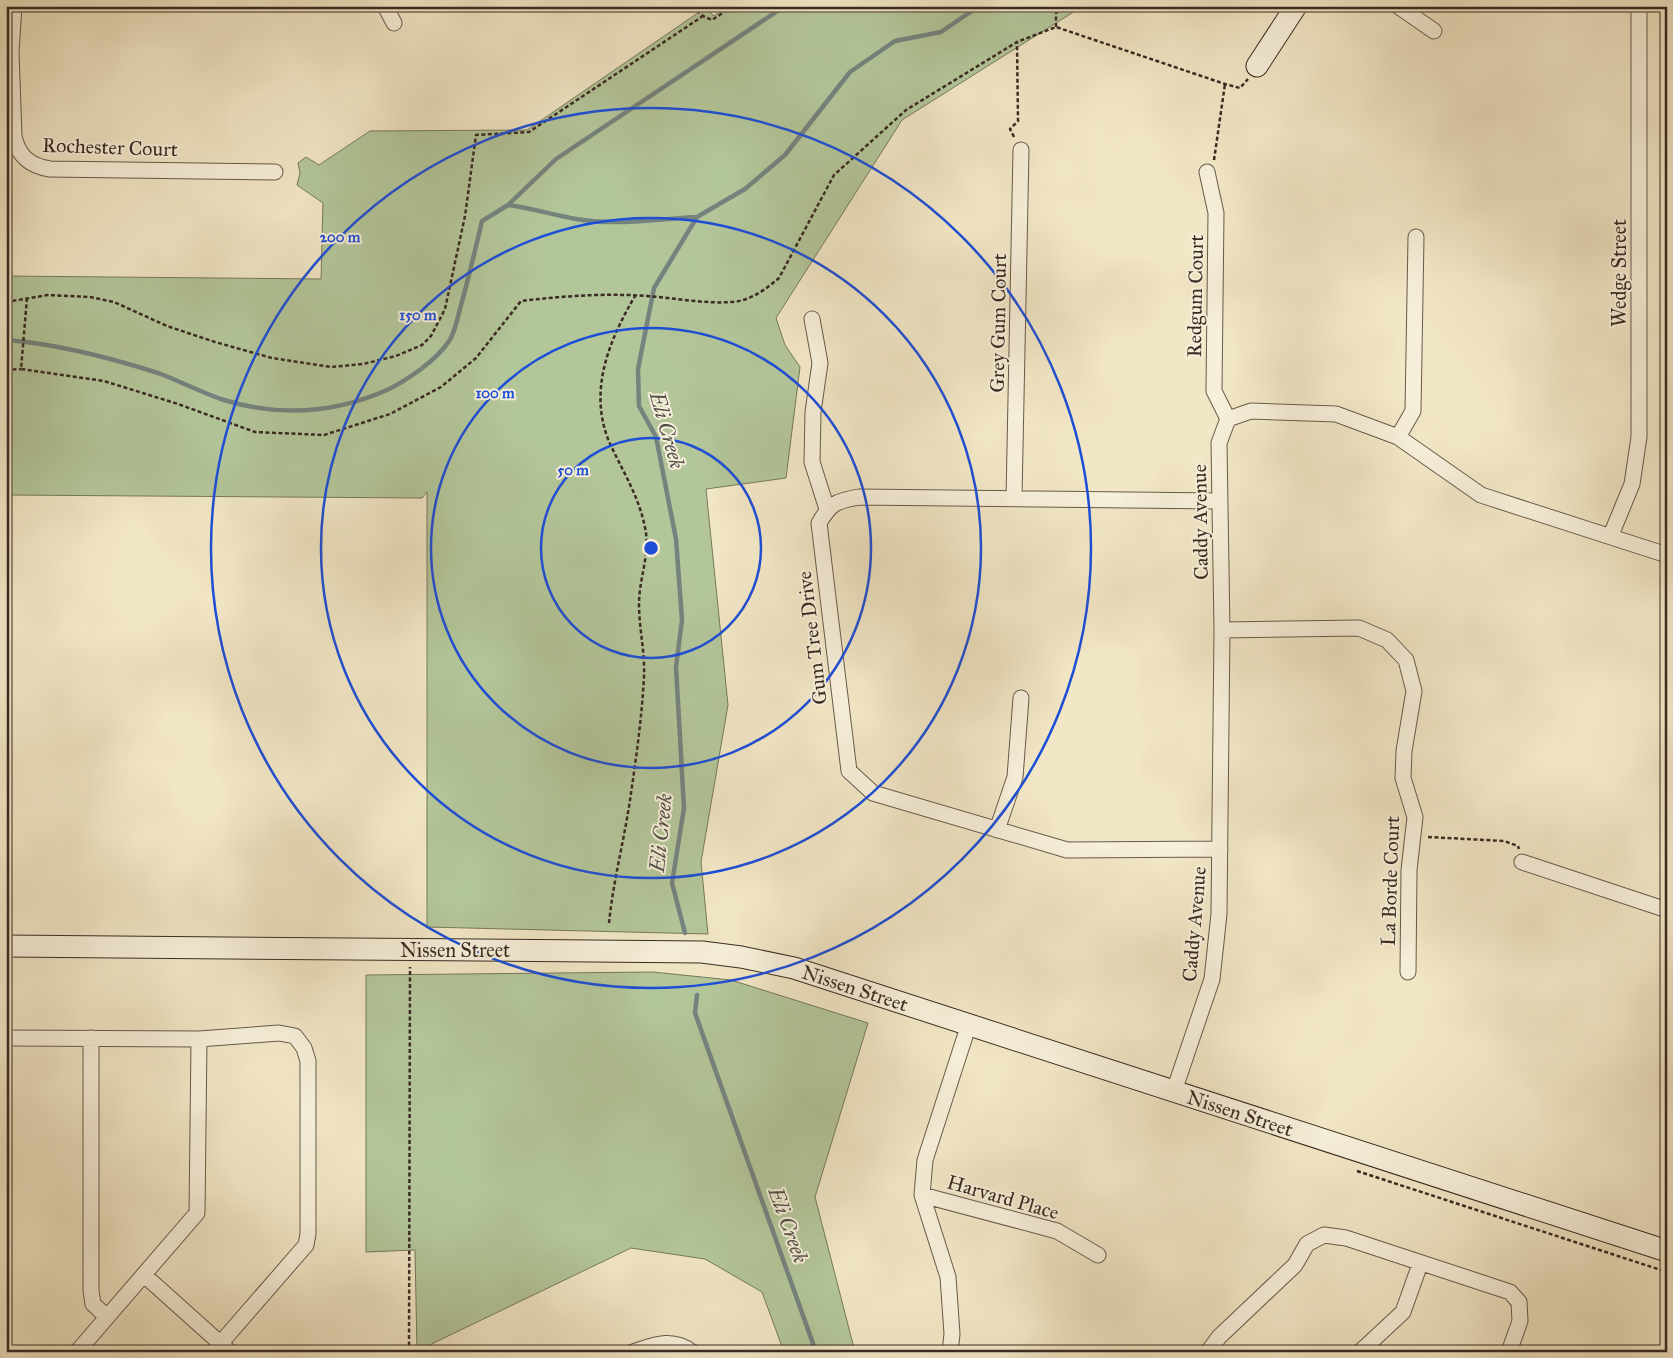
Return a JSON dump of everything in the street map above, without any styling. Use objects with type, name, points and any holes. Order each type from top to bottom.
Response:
[{"type":"street","name":"Rochester Court","points":[[14,6],[9,52],[14,136],[16,146],[28,162],[50,169],[276,172]]},
{"type":"street","points":[[385,6],[394,23]]},
{"type":"street","points":[[1257,66],[1296,6]]},
{"type":"street","points":[[1398,6],[1434,31]]},
{"type":"street","name":"Wedge Street","points":[[1611,536],[1632,484],[1639,437],[1639,6]]},
{"type":"street","name":"Grey Gum Court","points":[[1014,498],[1021,150]]},
{"type":"street","name":"Redgum Court","points":[[1207,172],[1216,213],[1214,391],[1228,419]]},
{"type":"street","points":[[1398,437],[1413,411],[1416,237]]},
{"type":"street","points":[[812,319],[820,363],[813,412],[812,462],[828,510],[838,500],[859,497],[1219,501]]},
{"type":"street","points":[[1228,419],[1251,411],[1336,414],[1398,437],[1481,495],[1667,555]]},
{"type":"street","name":"Caddy Avenue","points":[[1174,1091],[1212,979],[1219,914],[1222,630],[1219,443],[1228,419]]},
{"type":"street","name":"Gum Tree Drive","points":[[828,510],[819,523],[849,771],[873,793],[1067,850],[1220,849]]},
{"type":"street","name":"La Borde Court","points":[[1222,630],[1359,628],[1388,640],[1406,660],[1414,691],[1404,751],[1403,778],[1415,817],[1409,870],[1408,972]]},
{"type":"street","points":[[998,830],[1015,777],[1021,698]]},
{"type":"street","points":[[1522,862],[1667,910]]},
{"type":"street","name":"Nissen Street","points":[[6,946],[702,952],[741,956],[794,968],[1667,1251]]},
{"type":"street","points":[[950,1352],[952,1334],[948,1277],[922,1195],[924,1160],[969,1024]]},
{"type":"street","points":[[6,1038],[199,1039],[279,1033],[295,1036],[304,1048],[308,1061],[308,1234],[306,1245],[222,1349],[144,1275]]},
{"type":"street","points":[[91,1038],[91,1291],[93,1304],[107,1317]]},
{"type":"street","points":[[77,1352],[197,1213],[199,1039]]},
{"type":"street","name":"Harvard Place","points":[[922,1195],[1057,1231],[1098,1255]]},
{"type":"street","points":[[1208,1352],[1219,1338],[1295,1265],[1307,1244],[1324,1235],[1346,1238],[1420,1264],[1510,1292],[1519,1302],[1520,1321],[1509,1352]]},
{"type":"street","points":[[1360,1352],[1403,1312],[1420,1264]]},
{"type":"street","points":[[633,1352],[663,1342],[678,1344],[692,1352]]},
{"type":"path","points":[[692,6],[703,16],[715,19],[733,6]]},
{"type":"path","points":[[1056,26],[1056,13],[1066,6]]},
{"type":"path","points":[[6,302],[36,296],[78,294],[114,302],[194,336],[272,358],[331,367],[368,363],[411,350],[432,336],[445,309],[463,225],[476,135],[529,132],[703,16]]},
{"type":"path","points":[[6,370],[21,369],[104,382],[178,404],[255,432],[324,435],[390,414],[441,387],[476,358],[521,300],[573,295],[646,296],[732,302],[765,291],[778,278],[834,175],[906,110],[1017,42],[1056,26],[1240,88],[1257,66]]},
{"type":"path","points":[[1017,42],[1018,121],[1010,129],[1021,150]]},
{"type":"path","points":[[1207,172],[1216,156],[1225,84]]},
{"type":"path","points":[[609,923],[630,800],[640,722],[644,652],[639,603],[645,569],[646,534],[630,481],[611,445],[601,415],[600,382],[620,320],[635,296]]},
{"type":"path","points":[[21,369],[27,298]]},
{"type":"path","points":[[1413,837],[1504,841],[1518,846],[1522,862]]},
{"type":"path","points":[[409,1352],[410,967]]},
{"type":"green space","points":[[727,6],[1083,6],[902,120],[776,318],[785,345],[800,367],[786,478],[706,489],[728,705],[701,862],[708,934],[427,927],[427,492],[422,498],[6,495],[6,276],[321,279],[323,203],[297,185],[300,173],[298,163],[306,157],[319,165],[370,131],[527,130],[705,8],[714,16]]},
{"type":"green space","points":[[653,972],[731,980],[868,1023],[815,1197],[855,1352],[784,1352],[762,1292],[705,1259],[631,1248],[417,1351],[415,1250],[366,1252],[366,975]]},
{"type":"waterway","points":[[508,205],[556,159],[785,6]]},
{"type":"waterway","name":"Eli Creek","points":[[685,933],[672,883],[684,808],[676,667],[682,620],[676,539],[656,437],[639,406],[638,369],[654,288],[697,217],[745,189],[785,155],[850,72],[895,41],[941,32],[979,6]]},
{"type":"waterway","points":[[6,340],[64,348],[120,362],[158,373],[224,400],[245,405],[286,411],[326,408],[347,404],[387,390],[421,369],[444,348],[456,326],[482,221],[508,205],[567,217],[606,222],[697,217]]},
{"type":"waterway","name":"Eli Creek","points":[[697,995],[695,1013],[816,1352]]}]
